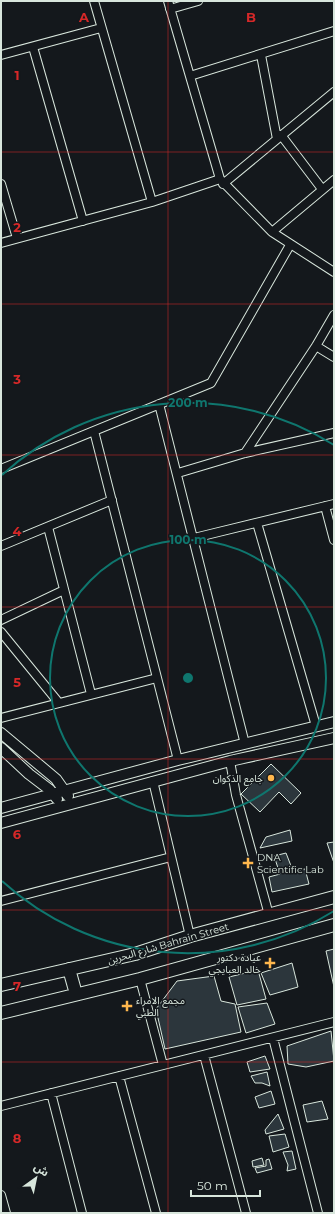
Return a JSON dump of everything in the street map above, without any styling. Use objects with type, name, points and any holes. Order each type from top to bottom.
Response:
[{"type":"main road","name":"شارع البحرين Bahrain Street","points":[[1,985],[135,954],[190,936],[334,897]]},
{"type":"main road","points":[[1,1013],[140,979],[334,925]]},
{"type":"main road","points":[[69,970],[76,994]]},
{"type":"street","points":[[94,1],[152,202]]},
{"type":"street","points":[[198,1],[169,5],[221,182],[272,232],[333,271]]},
{"type":"street","points":[[1,55],[101,28]]},
{"type":"street","points":[[190,76],[334,31]]},
{"type":"street","points":[[33,47],[83,222]]},
{"type":"street","points":[[261,55],[279,137],[322,190]]},
{"type":"street","points":[[1,243],[83,222],[221,182],[334,92]]},
{"type":"street","points":[[272,232],[334,180]]},
{"type":"street","points":[[1,184],[17,238]]},
{"type":"street","points":[[1,468],[211,383],[290,244]]},
{"type":"street","points":[[245,453],[316,346],[334,315]]},
{"type":"street","points":[[316,346],[334,356]]},
{"type":"street","points":[[159,404],[178,473],[245,744]]},
{"type":"street","points":[[94,431],[178,760]]},
{"type":"street","points":[[178,473],[245,453],[334,433]]},
{"type":"street","points":[[1,546],[112,500]]},
{"type":"street","points":[[194,538],[334,504]]},
{"type":"street","points":[[325,506],[334,540]]},
{"type":"street","points":[[257,523],[316,726]]},
{"type":"street","points":[[48,527],[91,694]]},
{"type":"street","points":[[1,620],[64,590]]},
{"type":"street","points":[[1,632],[59,703]]},
{"type":"street","points":[[1,718],[157,678]]},
{"type":"street","points":[[1,808],[66,792],[178,760],[334,722]]},
{"type":"street","points":[[1,732],[56,779],[66,792],[70,804]]},
{"type":"street","points":[[279,736],[282,748]]},
{"type":"street","points":[[1,823],[230,761],[282,748],[334,738]]},
{"type":"street","points":[[1,748],[54,794],[59,807]]},
{"type":"street","points":[[230,761],[236,795],[269,915]]},
{"type":"street","points":[[153,781],[190,936]]},
{"type":"street","points":[[1,901],[171,857]]},
{"type":"street","points":[[140,979],[163,1065]]},
{"type":"street","points":[[1,1106],[334,1022]]},
{"type":"street","points":[[273,1038],[318,1213]]},
{"type":"street","points":[[204,1055],[246,1213]]},
{"type":"street","points":[[119,1076],[156,1213]]},
{"type":"street","points":[[52,1093],[82,1213]]},
{"type":"street","points":[[1,1195],[6,1213]]},
{"type":"building","name":"جامع الذكوان","points":[[271,764],[301,793],[291,804],[279,792],[260,812],[241,794]]},
{"type":"building","points":[[290,830],[292,841],[260,848],[266,837]]},
{"type":"building","points":[[334,842],[334,863],[327,843]]},
{"type":"building","points":[[286,853],[293,871],[305,869],[309,884],[272,892],[269,877],[280,874],[274,856]]},
{"type":"building","points":[[334,949],[334,987],[326,951]]},
{"type":"building","points":[[292,963],[298,987],[270,995],[261,973]]},
{"type":"building","points":[[258,970],[266,999],[237,1005],[229,977]]},
{"type":"building","points":[[214,976],[221,1001],[235,1004],[241,1032],[165,1049],[156,1009],[177,981]]},
{"type":"building","points":[[267,1003],[275,1024],[246,1033],[238,1007]]},
{"type":"building","points":[[331,1031],[334,1061],[306,1067],[288,1064],[287,1046]]},
{"type":"building","points":[[265,1056],[270,1069],[250,1072],[247,1062]]},
{"type":"building","points":[[267,1072],[270,1086],[262,1083],[255,1083],[251,1076]]},
{"type":"building","points":[[271,1091],[275,1104],[259,1108],[255,1097]]},
{"type":"building","points":[[322,1101],[328,1119],[307,1122],[303,1105]]},
{"type":"building","points":[[278,1114],[284,1129],[266,1134],[265,1130]]},
{"type":"building","points":[[285,1134],[289,1147],[273,1152],[269,1136]]},
{"type":"building","points":[[292,1151],[296,1169],[287,1171],[288,1165],[283,1152]]},
{"type":"building","points":[[262,1158],[264,1165],[253,1167],[252,1161]]},
{"type":"building","points":[[269,1159],[272,1169],[257,1173],[255,1168],[266,1166],[266,1160]]},
{"type":"place","name":"جامع الذكوان","points":[[271,778]]},
{"type":"place","name":"DNA Scientific Lab","points":[[248,863]]},
{"type":"place","name":"عيادة دكتور خالد العبايجي","points":[[270,963]]},
{"type":"place","name":"مجمع الامراء الطبي","points":[[127,1006]]}]
